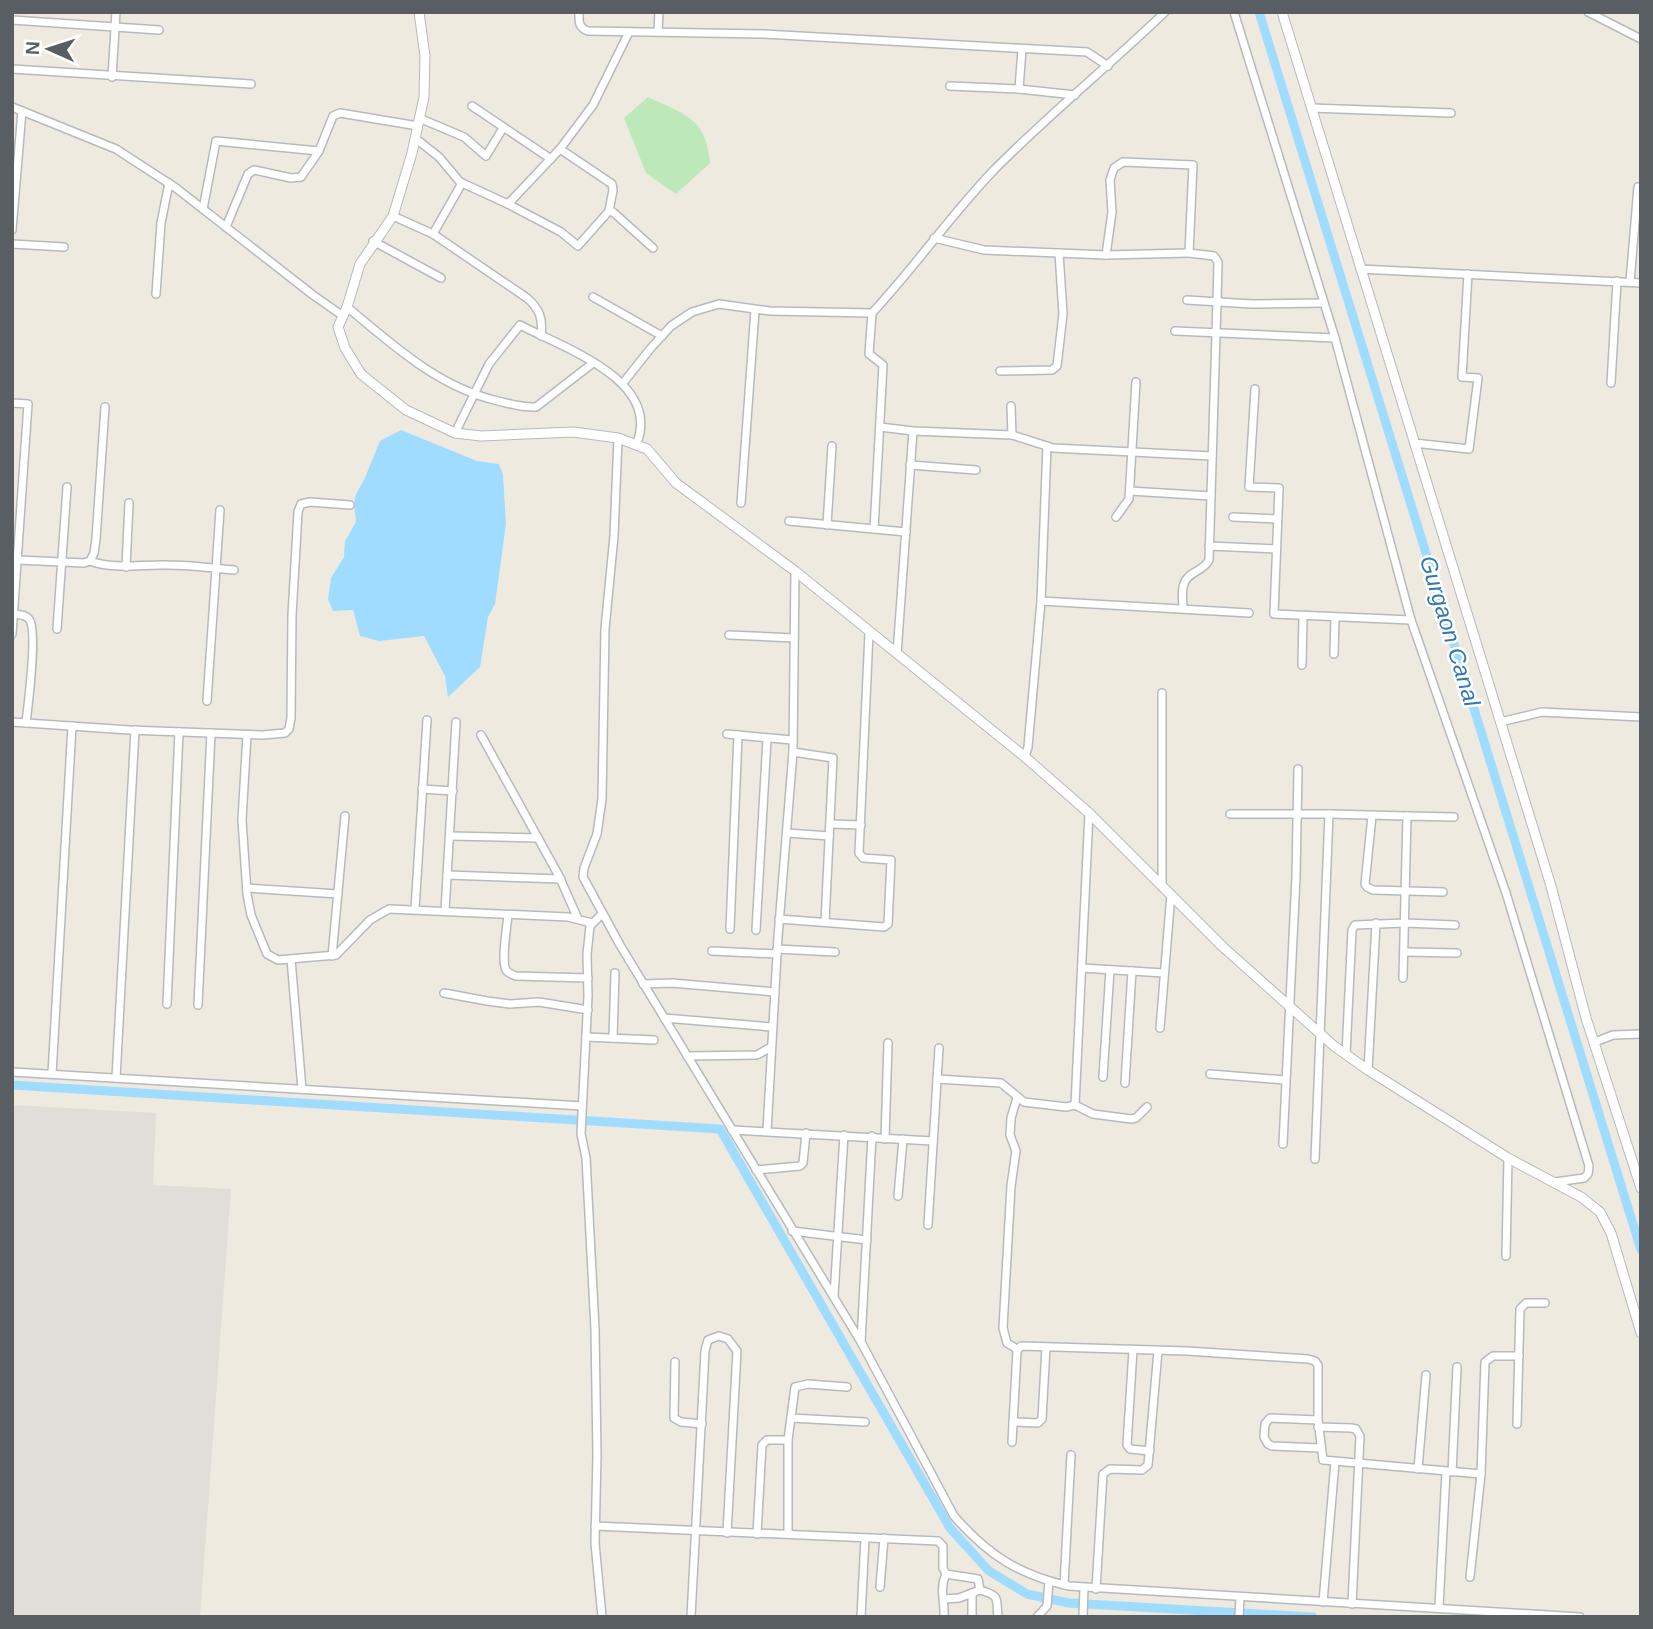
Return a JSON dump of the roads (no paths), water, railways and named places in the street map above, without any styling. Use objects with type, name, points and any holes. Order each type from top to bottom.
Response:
[{"type":"street","points":[[113,77],[116,12]]},
{"type":"street","points":[[419,12],[425,56],[424,97],[415,138],[393,216],[373,241],[360,264],[338,327],[345,348],[361,374],[406,410],[455,433],[481,436],[573,432],[618,438],[647,449],[676,483],[794,571],[1025,757],[1089,813],[1223,947],[1321,1034],[1368,1070],[1508,1157],[1592,1205],[1606,1221],[1641,1332]]},
{"type":"street","points":[[579,12],[582,29],[764,34],[1087,52],[1108,66]]},
{"type":"street","points":[[658,32],[659,12]]},
{"type":"street","points":[[874,529],[883,365],[869,354],[872,313],[992,173],[1058,107],[1108,66],[1165,12]]},
{"type":"street","points":[[1234,12],[1335,338],[1411,620],[1506,893],[1589,1166],[1588,1174],[1584,1178],[1555,1182]]},
{"type":"street","points":[[1282,12],[1641,1188]]},
{"type":"street","points":[[1588,12],[1641,39]]},
{"type":"street","points":[[12,20],[159,30]]},
{"type":"street","points":[[508,204],[561,149],[593,105],[629,32]]},
{"type":"street","points":[[1019,89],[1022,49]]},
{"type":"street","points":[[12,69],[251,84]]},
{"type":"street","points":[[950,86],[1075,95]]},
{"type":"street","points":[[472,106],[551,159]]},
{"type":"street","points":[[12,107],[116,149],[169,183],[416,364],[473,395],[526,408],[536,407],[593,363]]},
{"type":"street","points":[[1311,108],[1451,113]]},
{"type":"street","points":[[12,230],[22,111]]},
{"type":"street","points":[[226,227],[248,174],[254,170],[291,178],[301,177],[319,151],[333,116],[340,113],[419,122],[464,136],[486,156],[503,128]]},
{"type":"street","points":[[415,138],[439,157],[463,183],[561,232],[578,246],[609,211],[612,184],[561,149]]},
{"type":"street","points":[[203,209],[216,141],[319,151]]},
{"type":"street","points":[[1106,255],[1112,212],[1110,180],[1114,168],[1123,162],[1193,165],[1189,253]]},
{"type":"street","points":[[156,294],[161,223],[169,183]]},
{"type":"street","points":[[433,234],[463,183]]},
{"type":"street","points":[[1629,282],[1638,187]]},
{"type":"street","points":[[609,211],[653,248]]},
{"type":"street","points":[[393,216],[433,234],[538,307],[543,322],[541,335]]},
{"type":"street","points":[[934,238],[984,250],[1106,255],[1189,253],[1214,256],[1218,262],[1209,561],[1206,567],[1188,577],[1183,585],[1183,608]]},
{"type":"street","points":[[373,241],[441,278]]},
{"type":"street","points":[[12,243],[64,247]]},
{"type":"street","points":[[1000,371],[1052,370],[1057,366],[1063,314],[1059,253]]},
{"type":"street","points":[[1360,269],[1641,283]]},
{"type":"street","points":[[1414,443],[1469,449],[1478,378],[1462,377],[1468,274]]},
{"type":"street","points":[[1611,383],[1617,281]]},
{"type":"street","points":[[593,297],[662,336]]},
{"type":"street","points":[[1188,300],[1324,303]]},
{"type":"street","points":[[623,383],[671,326],[692,312],[719,304],[755,310],[872,313]]},
{"type":"street","points":[[741,503],[755,310]]},
{"type":"street","points":[[455,433],[489,364],[520,325],[593,363],[623,383],[640,408],[641,431],[637,443]]},
{"type":"street","points":[[1175,331],[1335,338]]},
{"type":"street","points":[[1116,517],[1129,499],[1136,382]]},
{"type":"street","points":[[1255,389],[1249,487],[1279,488],[1274,614],[1411,620]]},
{"type":"street","points":[[12,403],[28,404],[12,634]]},
{"type":"street","points":[[1011,406],[1012,435]]},
{"type":"street","points":[[90,561],[96,540],[105,407]]},
{"type":"street","points":[[880,427],[1012,435],[1053,448],[1212,456]]},
{"type":"street","points":[[897,654],[913,431]]},
{"type":"street","points":[[618,438],[614,536],[605,629],[602,799],[597,834],[583,877],[596,919],[643,984],[834,1296],[954,1516],[974,1539],[994,1555],[1022,1571],[1064,1585],[1580,1617]]},
{"type":"street","points":[[827,525],[832,446]]},
{"type":"street","points":[[1025,757],[1041,601],[1047,446]]},
{"type":"street","points":[[911,465],[976,470]]},
{"type":"street","points":[[57,629],[67,487]]},
{"type":"street","points":[[1130,491],[1211,496]]},
{"type":"street","points":[[12,722],[247,735],[279,735],[289,729],[298,513],[301,504],[310,502],[349,505]]},
{"type":"street","points":[[126,567],[129,503]]},
{"type":"street","points":[[207,701],[220,510]]},
{"type":"street","points":[[1233,517],[1277,519]]},
{"type":"street","points":[[789,521],[906,532]]},
{"type":"street","points":[[1209,546],[1276,549]]},
{"type":"street","points":[[16,555],[126,567],[170,565],[234,570]]},
{"type":"street","points":[[767,1131],[779,919],[793,752],[794,571]]},
{"type":"street","points":[[1041,601],[1250,613]]},
{"type":"street","points":[[13,614],[26,616],[31,621],[33,637],[26,723]]},
{"type":"street","points":[[1302,665],[1303,617]]},
{"type":"street","points":[[1334,654],[1335,618]]},
{"type":"street","points":[[779,919],[884,927],[887,924],[892,862],[889,859],[860,857],[869,633]]},
{"type":"street","points":[[729,635],[794,638]]},
{"type":"street","points":[[1160,1028],[1167,891],[1162,693]]},
{"type":"street","points":[[1500,722],[1542,712],[1641,717]]},
{"type":"street","points":[[415,909],[427,720]]},
{"type":"street","points":[[445,911],[456,722]]},
{"type":"street","points":[[52,1074],[72,726]]},
{"type":"street","points":[[116,1078],[135,730]]},
{"type":"street","points":[[167,1004],[179,732]]},
{"type":"street","points":[[198,1005],[211,733]]},
{"type":"street","points":[[727,734],[792,740]]},
{"type":"street","points":[[247,735],[242,820],[247,888],[251,915],[267,954],[278,960],[332,956],[342,951],[370,920],[389,909],[596,919]]},
{"type":"street","points":[[481,735],[561,879],[578,919]]},
{"type":"street","points":[[730,929],[738,735]]},
{"type":"street","points":[[756,930],[767,739]]},
{"type":"street","points":[[793,752],[833,758],[825,922]]},
{"type":"street","points":[[1283,1144],[1298,769]]},
{"type":"street","points":[[422,789],[453,791]]},
{"type":"street","points":[[1074,1105],[1089,813]]},
{"type":"street","points":[[1230,814],[1454,817]]},
{"type":"street","points":[[1315,1159],[1329,814]]},
{"type":"street","points":[[332,956],[345,816]]},
{"type":"street","points":[[1372,816],[1365,884],[1367,887],[1373,890],[1443,891]]},
{"type":"street","points":[[1403,978],[1407,816]]},
{"type":"street","points":[[830,824],[861,825]]},
{"type":"street","points":[[787,833],[830,836]]},
{"type":"street","points":[[450,836],[538,838]]},
{"type":"street","points":[[447,875],[561,879]]},
{"type":"street","points":[[247,888],[338,894]]},
{"type":"street","points":[[508,915],[505,956],[508,972],[516,976],[588,978]]},
{"type":"street","points":[[596,919],[587,954],[581,1125],[586,1158],[595,1329],[595,1526],[601,1617]]},
{"type":"street","points":[[1368,1070],[1376,923]]},
{"type":"street","points":[[1346,1054],[1352,930],[1355,925],[1455,925]]},
{"type":"street","points":[[712,951],[835,952]]},
{"type":"street","points":[[1404,952],[1457,953]]},
{"type":"street","points":[[291,959],[302,1088]]},
{"type":"street","points":[[1082,968],[1164,973]]},
{"type":"street","points":[[1103,1077],[1110,970]]},
{"type":"street","points":[[1125,1083],[1132,971]]},
{"type":"street","points":[[613,1038],[615,973]]},
{"type":"street","points":[[643,984],[775,992]]},
{"type":"street","points":[[444,993],[499,1003],[539,1002],[587,1010]]},
{"type":"street","points":[[664,1018],[772,1027]]},
{"type":"street","points":[[1595,1042],[1613,1035],[1641,1033]]},
{"type":"street","points":[[586,1037],[654,1040]]},
{"type":"street","points":[[885,1139],[888,1043]]},
{"type":"street","points":[[687,1056],[757,1055],[771,1047]]},
{"type":"street","points":[[928,1226],[939,1048]]},
{"type":"street","points":[[12,1072],[302,1088],[582,1108]]},
{"type":"street","points":[[1210,1074],[1285,1080]]},
{"type":"street","points":[[937,1079],[1001,1083],[1024,1102],[1066,1107],[1074,1105],[1093,1114],[1131,1119],[1136,1118],[1147,1107]]},
{"type":"street","points":[[1017,1098],[1011,1118],[1010,1135],[1016,1151],[1012,1170],[1003,1328],[1007,1343],[1017,1349]]},
{"type":"street","points":[[732,1130],[933,1141]]},
{"type":"street","points":[[756,1170],[800,1166],[803,1163],[806,1133]]},
{"type":"street","points":[[834,1296],[844,1135]]},
{"type":"street","points":[[861,1342],[872,1136]]},
{"type":"street","points":[[898,1196],[903,1139]]},
{"type":"street","points":[[1506,1256],[1508,1157]]},
{"type":"street","points":[[792,1231],[867,1240]]},
{"type":"street","points":[[1517,1424],[1521,1306],[1526,1303],[1545,1303]]},
{"type":"street","points":[[691,1617],[706,1344],[711,1337],[724,1336],[737,1350],[727,1533]]},
{"type":"street","points":[[1017,1349],[1024,1345],[1315,1361],[1318,1367],[1318,1424],[1323,1460],[1481,1474]]},
{"type":"street","points":[[1013,1422],[1041,1421],[1046,1346]]},
{"type":"street","points":[[1012,1442],[1017,1349]]},
{"type":"street","points":[[1133,1350],[1127,1445],[1130,1449],[1150,1451]]},
{"type":"street","points":[[1096,1589],[1103,1474],[1110,1469],[1145,1468],[1150,1451],[1158,1351]]},
{"type":"street","points":[[1470,1577],[1481,1474],[1485,1362],[1493,1356],[1519,1356]]},
{"type":"street","points":[[675,1362],[674,1418],[681,1422],[702,1424]]},
{"type":"street","points":[[1439,1607],[1457,1367]]},
{"type":"street","points":[[1418,1469],[1426,1375]]},
{"type":"street","points":[[788,1534],[788,1440],[793,1390],[797,1385],[847,1387]]},
{"type":"street","points":[[791,1418],[865,1422]]},
{"type":"street","points":[[1320,1448],[1272,1446],[1264,1437],[1265,1424],[1270,1418],[1318,1424],[1356,1429],[1360,1436],[1352,1604]]},
{"type":"street","points":[[757,1534],[762,1445],[767,1440],[788,1440]]},
{"type":"street","points":[[1064,1585],[1071,1455]]},
{"type":"street","points":[[1323,1602],[1335,1462]]},
{"type":"street","points":[[595,1526],[941,1542],[946,1574],[941,1588],[944,1617]]},
{"type":"street","points":[[861,1617],[865,1538]]},
{"type":"street","points":[[880,1587],[884,1538]]},
{"type":"street","points":[[946,1574],[976,1578],[980,1590]]},
{"type":"street","points":[[1037,1617],[1048,1601],[1049,1581]]},
{"type":"street","points":[[1083,1613],[1084,1588]]},
{"type":"street","points":[[944,1599],[980,1590],[993,1593],[996,1596],[998,1617]]},
{"type":"street","points":[[972,1593],[972,1617]]},
{"type":"street","points":[[1239,1617],[1240,1598]]},
{"type":"water","points":[[401,430],[477,461],[499,464],[503,475],[506,524],[495,604],[488,617],[480,667],[448,697],[445,676],[424,636],[379,641],[360,636],[353,610],[333,611],[328,599],[331,578],[344,557],[345,541],[356,522],[356,494],[380,441]]},
{"type":"waterway","name":"Gurgaon Canal","points":[[1259,12],[1641,1250]]},
{"type":"waterway","points":[[12,1085],[720,1129],[950,1528],[989,1571],[1027,1594],[1069,1603],[1313,1617]]}]
